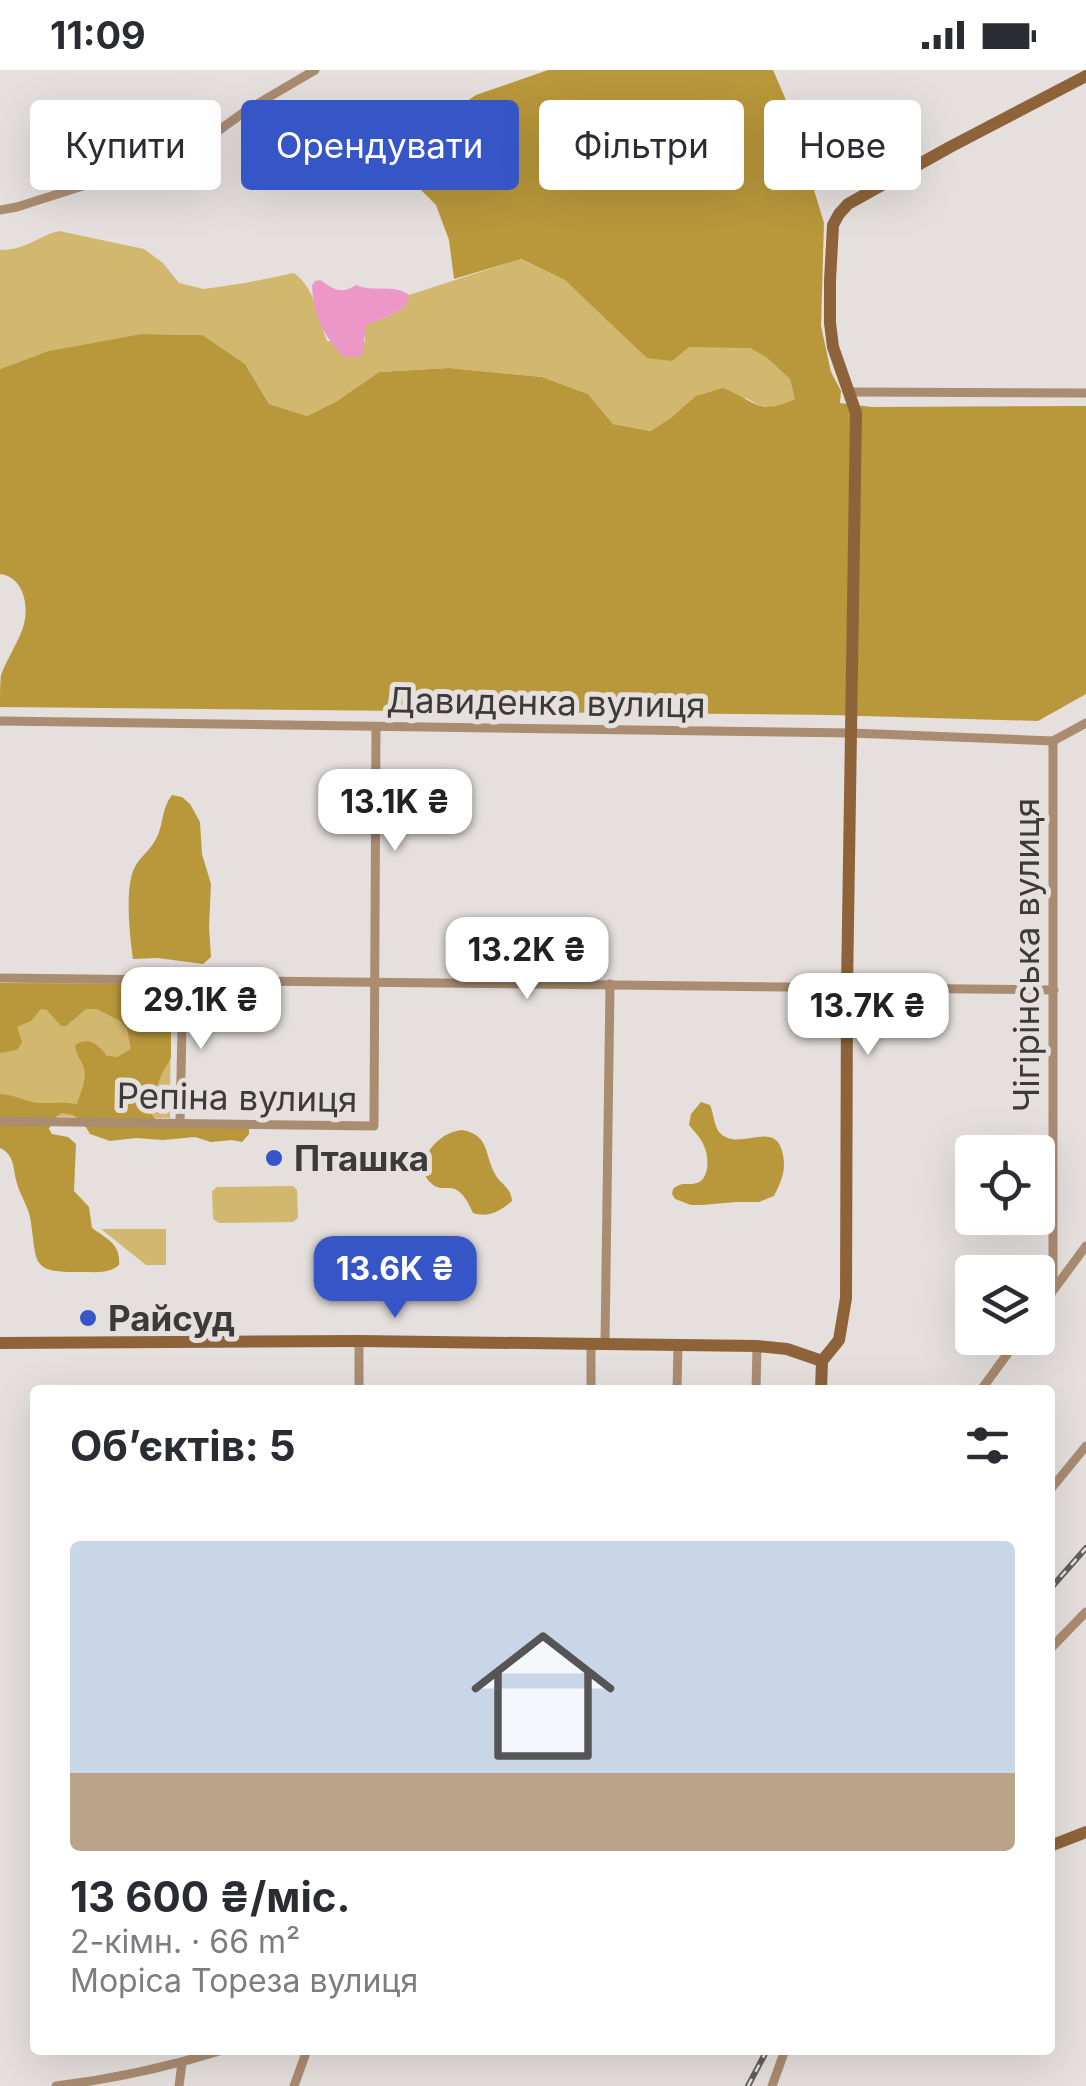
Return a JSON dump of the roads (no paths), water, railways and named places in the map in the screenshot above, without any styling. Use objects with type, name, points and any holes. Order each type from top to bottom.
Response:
[{"type":"street","points":[[0,210],[189,152],[247,110],[315,70]]},
{"type":"street","points":[[821,1385],[822,1361],[839,1340],[846,1298],[856,413],[833,347],[830,324],[833,226],[848,204],[1086,76]]},
{"type":"street","points":[[850,392],[1086,392]]},
{"type":"street","name":"Давиденка вулиця","points":[[0,721],[852,733],[1053,741]]},
{"type":"street","points":[[1053,741],[1086,723]]},
{"type":"street","name":"Репiна вулиця","points":[[0,1121],[374,1126],[376,727]]},
{"type":"street","name":"Чiгiрiнська вулиця","points":[[1053,741],[1053,1255]]},
{"type":"street","points":[[0,978],[1054,990]]},
{"type":"street","points":[[180,1124],[183,979]]},
{"type":"street","points":[[592,1385],[598,1344],[610,984]]},
{"type":"street","points":[[1055,1286],[1086,1246]]},
{"type":"street","points":[[359,1342],[360,1385]]},
{"type":"street","points":[[0,1343],[757,1346],[786,1349],[822,1361]]},
{"type":"street","points":[[678,1345],[678,1385]]},
{"type":"street","points":[[756,1385],[757,1346]]},
{"type":"street","points":[[985,1385],[1007,1355]]},
{"type":"street","points":[[1055,1484],[1086,1446]]},
{"type":"street","points":[[1055,1644],[1086,1612]]},
{"type":"street","points":[[1055,1844],[1086,1832]]},
{"type":"street","points":[[56,2086],[116,2078],[207,2055]]},
{"type":"street","points":[[294,2086],[306,2055]]},
{"type":"street","points":[[772,2086],[784,2055]]},
{"type":"street","points":[[179,2086],[182,2063]]},
{"type":"railway","points":[[1055,1583],[1086,1548]]},
{"type":"railway","points":[[748,2086],[764,2055]]},
{"type":"place","name":"Пташка","points":[[274,1158]]},
{"type":"place","name":"Райсуд","points":[[88,1318]]}]
